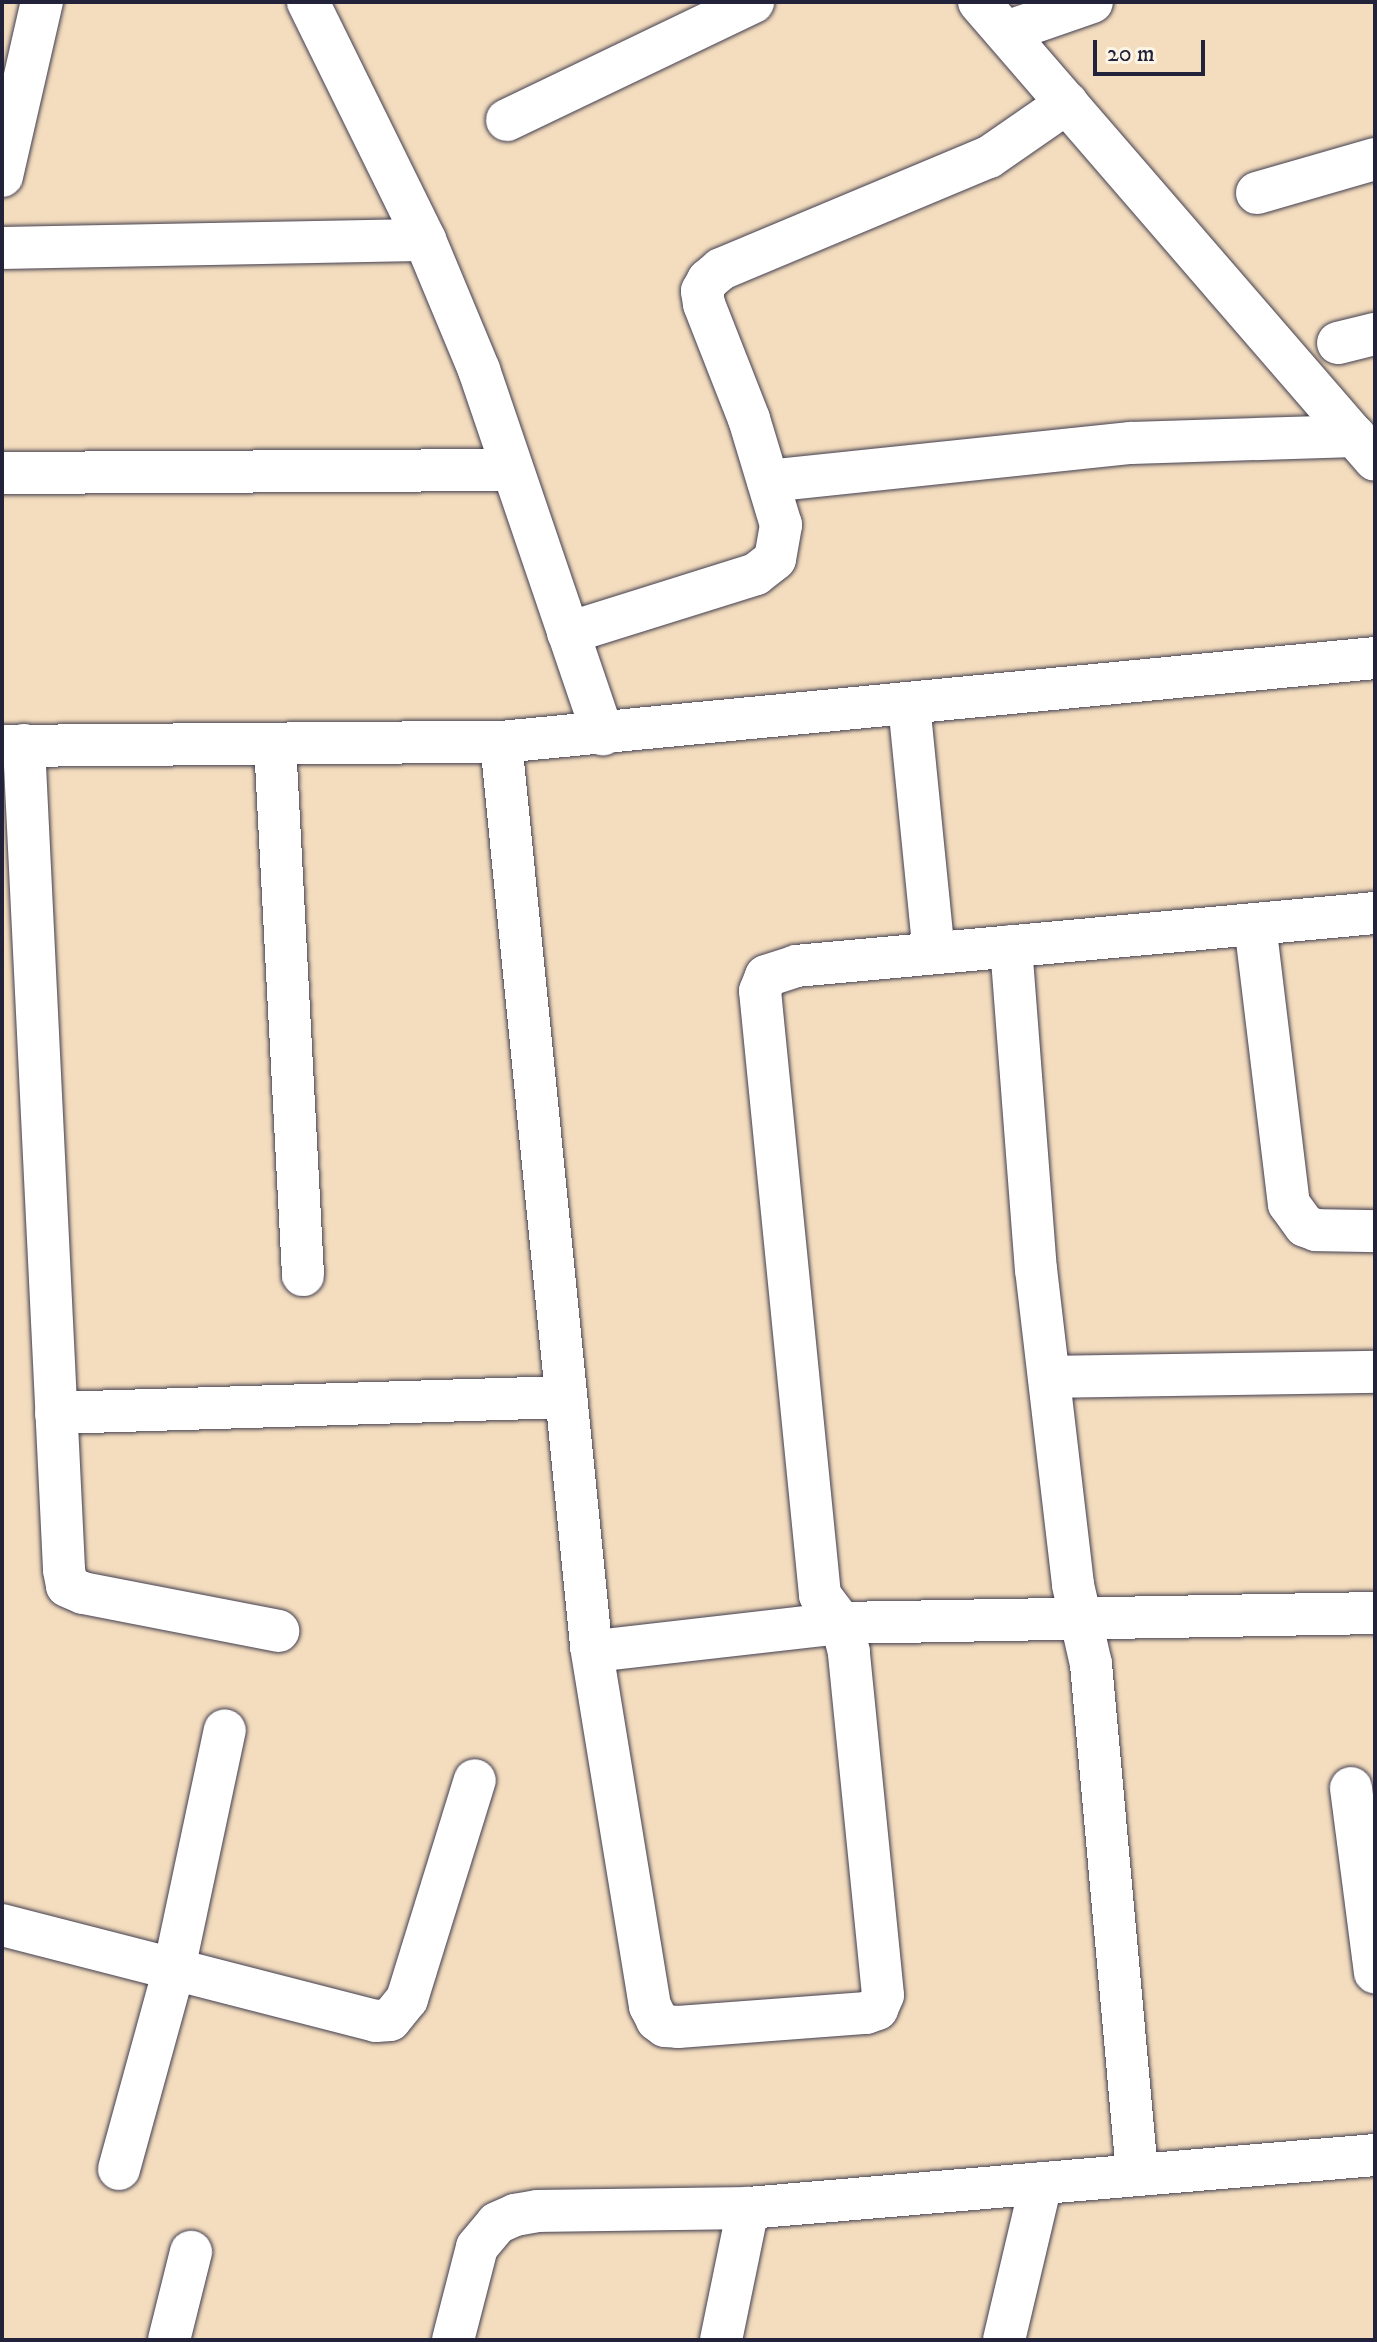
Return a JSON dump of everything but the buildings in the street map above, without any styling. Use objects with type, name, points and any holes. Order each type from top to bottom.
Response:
[{"type":"street","points":[[2,176],[42,2]]},
{"type":"street","points":[[308,2],[425,240],[479,370],[603,734]]},
{"type":"street","points":[[507,120],[753,2]]},
{"type":"street","points":[[993,17],[1092,2]]},
{"type":"street","points":[[993,17],[1365,448]]},
{"type":"street","points":[[568,633],[756,574],[775,559],[780,545],[781,525],[749,419],[704,304],[702,291],[708,280],[721,269],[989,157],[1067,103]]},
{"type":"street","points":[[1257,193],[1375,159]]},
{"type":"street","points":[[2,248],[425,240]]},
{"type":"street","points":[[768,481],[1131,443],[1365,448]]},
{"type":"street","points":[[2,473],[512,470]]},
{"type":"street","points":[[278,1631],[83,1593],[67,1586],[13,746],[501,742],[1375,658]]},
{"type":"street","points":[[909,704],[934,953]]},
{"type":"street","points":[[501,742],[591,1646],[650,2006],[657,2020],[665,2026],[866,2013],[877,2009],[883,1995],[849,1652],[841,1623],[820,1595],[760,991],[766,976],[781,968],[1375,913]]},
{"type":"street","points":[[275,744],[303,1275]]},
{"type":"street","points":[[1255,924],[1289,1204],[1305,1226],[1316,1230],[1375,1231]]},
{"type":"street","points":[[1011,946],[1036,1269],[1073,1585],[1091,1664],[1137,2172]]},
{"type":"street","points":[[1049,1377],[1375,1372]]},
{"type":"street","points":[[56,1413],[564,1397]]},
{"type":"street","points":[[591,1646],[604,1650],[841,1623],[1375,1613]]},
{"type":"street","points":[[119,2169],[174,1969],[225,1730]]},
{"type":"street","points":[[2,1925],[376,2021],[390,2020],[407,1999],[475,1780]]},
{"type":"street","points":[[1351,1788],[1375,1972]]},
{"type":"street","points":[[453,2340],[477,2247],[497,2223],[515,2215],[538,2211],[748,2208],[1137,2172],[1375,2155]]},
{"type":"street","points":[[1004,2340],[1041,2183]]},
{"type":"street","points":[[721,2340],[748,2208]]},
{"type":"street","points":[[169,2340],[191,2252]]}]
